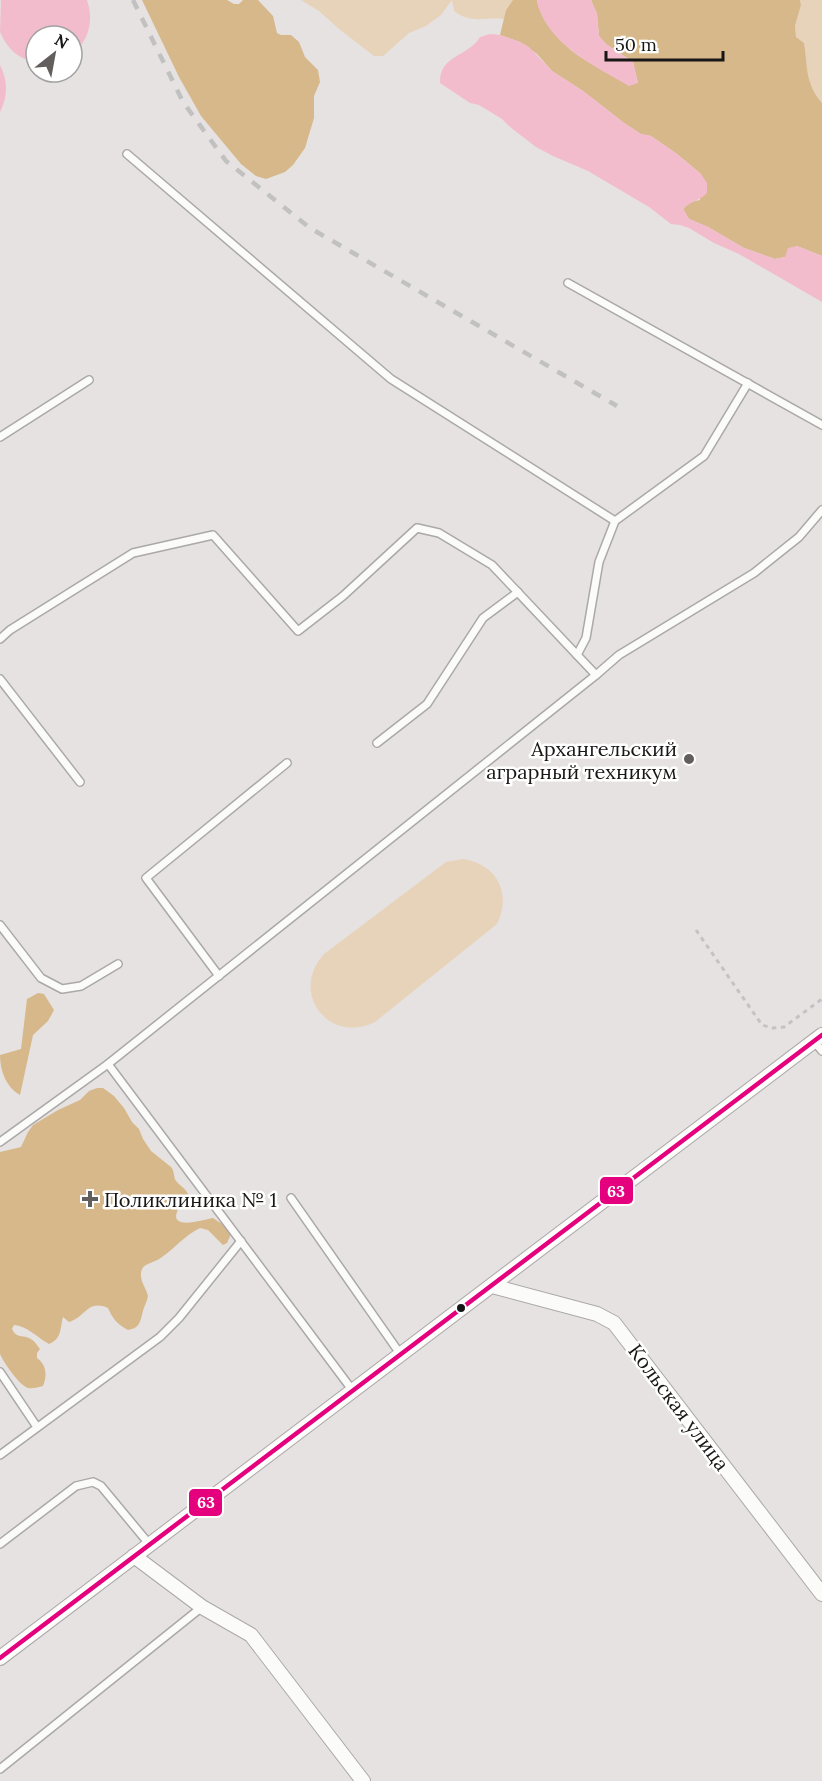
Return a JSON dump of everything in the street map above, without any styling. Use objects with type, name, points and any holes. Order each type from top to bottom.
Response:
[{"type":"street","points":[[0,1658],[819,1042]]},
{"type":"street","name":"Кольская улица","points":[[492,1286],[597,1314],[614,1323],[822,1594]]},
{"type":"street","points":[[134,1556],[202,1607],[251,1635],[363,1781]]},
{"type":"lane","points":[[127,154],[391,378],[615,521]]},
{"type":"lane","points":[[568,283],[822,424]]},
{"type":"lane","points":[[0,437],[89,380]]},
{"type":"lane","points":[[577,655],[586,638],[599,562],[615,521],[704,456],[748,383]]},
{"type":"lane","points":[[0,1142],[108,1064],[619,655],[754,573],[799,537],[822,510]]},
{"type":"lane","points":[[0,639],[10,630],[133,553],[213,535],[298,631],[343,596],[417,528],[439,533],[492,565],[596,675]]},
{"type":"lane","points":[[376,743],[427,704],[483,618],[518,592]]},
{"type":"lane","points":[[0,679],[80,782]]},
{"type":"lane","points":[[219,976],[146,878],[287,763]]},
{"type":"lane","points":[[0,925],[42,978],[62,989],[81,986],[118,964]]},
{"type":"lane","points":[[108,1064],[353,1391]]},
{"type":"lane","points":[[291,1198],[401,1355]]},
{"type":"lane","points":[[0,1455],[160,1337],[179,1318],[241,1241]]},
{"type":"lane","points":[[0,1372],[37,1427]]},
{"type":"lane","points":[[0,1544],[76,1486],[93,1482],[101,1486],[150,1545]]},
{"type":"lane","points":[[0,1769],[202,1607]]},
{"type":"path","points":[[696,930],[762,1025],[784,1028],[822,999]]},
{"type":"shaded area","points":[[1,0],[87,0],[90,23],[84,40],[84,24],[24,24],[24,59],[10,48],[0,32]]},
{"type":"shaded area","points":[[142,0],[227,0],[239,4],[243,0],[258,0],[273,16],[277,33],[291,35],[299,42],[305,57],[318,70],[320,82],[314,96],[314,118],[305,148],[285,172],[266,179],[256,176],[241,164],[201,116],[179,77]]},
{"type":"shaded area","points":[[301,0],[452,0],[441,15],[426,26],[409,33],[383,56],[374,56],[319,11]]},
{"type":"shaded area","points":[[452,0],[513,0],[506,10],[504,19],[478,19],[460,15],[454,11]]},
{"type":"shaded area","points":[[513,0],[537,0],[548,25],[573,52],[592,64],[638,83],[633,62],[606,44],[599,36],[597,14],[591,0],[800,0],[801,5],[795,26],[796,37],[804,43],[810,82],[822,103],[822,256],[797,246],[785,257],[775,259],[744,248],[689,219],[683,209],[690,202],[700,200],[701,174],[651,136],[641,134],[624,123],[583,91],[552,71],[537,54],[520,42],[500,35],[506,10]]},
{"type":"shaded area","points":[[537,0],[591,0],[597,14],[599,36],[606,44],[633,62],[638,83],[629,86],[573,52],[550,28]]},
{"type":"shaded area","points":[[800,0],[822,0],[822,103],[810,82],[804,43],[796,37],[795,26],[801,5]]},
{"type":"shaded area","points":[[490,34],[500,35],[529,47],[552,71],[583,91],[624,123],[641,134],[651,136],[701,174],[707,183],[707,193],[683,209],[689,219],[744,248],[775,259],[785,257],[788,248],[797,246],[822,256],[822,302],[689,228],[671,224],[649,207],[588,171],[536,147],[502,119],[479,105],[470,103],[440,83],[441,74],[449,61],[469,49],[480,37]]},
{"type":"shaded area","points":[[0,65],[6,89],[0,112]]},
{"type":"shaded area","points":[[463,859],[485,867],[498,882],[503,902],[497,924],[375,1022],[358,1027],[342,1026],[329,1021],[319,1011],[312,998],[311,984],[314,969],[324,954],[446,862]]},
{"type":"shaded area","points":[[38,993],[44,994],[54,1010],[48,1021],[33,1035],[20,1095],[11,1088],[5,1078],[0,1055],[21,1049],[27,999]]},
{"type":"shaded area","points":[[103,1088],[114,1096],[139,1129],[151,1151],[171,1167],[176,1181],[188,1193],[189,1196],[179,1207],[176,1218],[183,1223],[213,1218],[225,1226],[231,1234],[227,1243],[223,1245],[208,1230],[200,1228],[160,1259],[143,1267],[141,1276],[148,1296],[139,1324],[135,1328],[128,1330],[121,1326],[113,1318],[108,1308],[101,1306],[91,1307],[69,1322],[63,1317],[58,1336],[49,1344],[28,1330],[14,1325],[12,1329],[15,1334],[31,1339],[40,1349],[37,1358],[43,1364],[45,1371],[43,1386],[28,1388],[16,1378],[0,1354],[0,1152],[21,1147],[33,1125],[80,1100],[89,1091]]},
{"type":"railway","points":[[133,0],[183,102],[226,161],[310,228],[617,406]]},
{"type":"transit line","name":"63","points":[[0,1658],[822,1035]]},
{"type":"place","name":"Архангельский аграрный техникум","points":[[689,759]]},
{"type":"place","name":"Поликлиника № 1","points":[[90,1199]]}]
